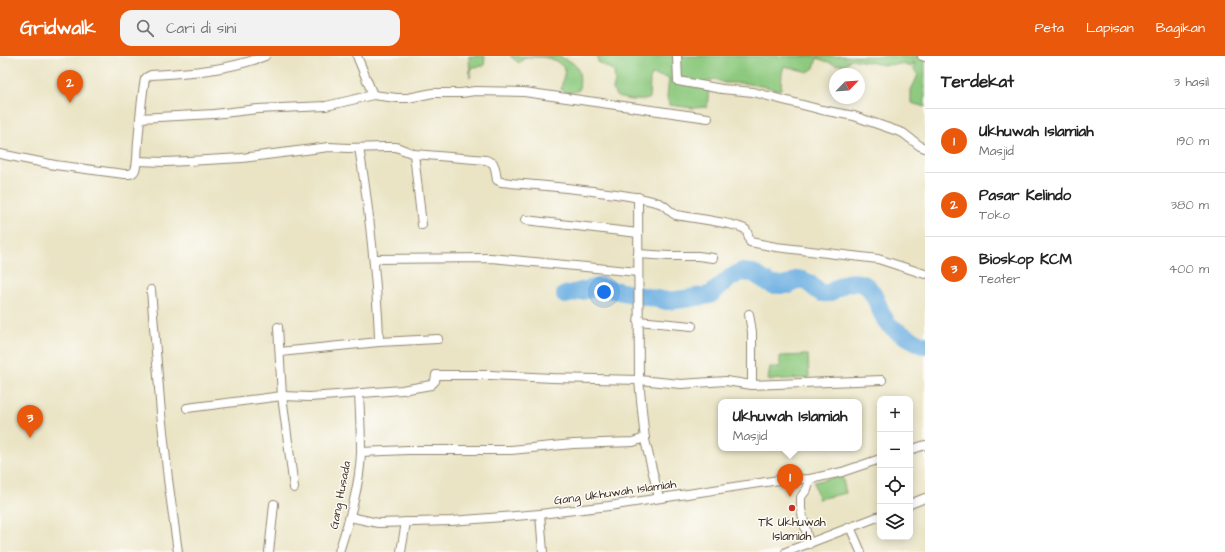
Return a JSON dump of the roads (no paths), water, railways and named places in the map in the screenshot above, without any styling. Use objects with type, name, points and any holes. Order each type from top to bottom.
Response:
[{"type":"street","points":[[0,154],[55,165],[130,174],[135,171],[137,161],[140,118],[147,77],[151,75],[185,73],[234,66],[265,56]]},
{"type":"street","points":[[357,56],[373,96]]},
{"type":"street","points":[[677,56],[678,81],[722,89],[753,92],[822,110],[854,116],[903,132],[920,146],[925,148]]},
{"type":"street","points":[[140,118],[214,114],[258,109],[326,106],[373,96],[403,98],[433,93],[455,94],[475,91],[524,92],[708,118]]},
{"type":"street","points":[[137,161],[165,162],[242,158],[328,147],[396,147],[414,154],[490,161],[495,165],[497,180],[501,182],[575,188],[638,197],[660,203],[676,215],[722,222],[744,229],[747,231],[750,242],[776,247],[878,259],[925,274]]},
{"type":"street","points":[[359,148],[367,193],[374,259],[379,322],[379,342]]},
{"type":"street","points":[[414,154],[422,225]]},
{"type":"street","points":[[638,197],[639,380],[645,438],[659,498]]},
{"type":"street","points":[[525,220],[638,233]]},
{"type":"street","points":[[638,254],[713,258]]},
{"type":"street","points":[[374,259],[491,258],[638,272]]},
{"type":"street","points":[[152,290],[160,413],[178,552]]},
{"type":"street","points":[[749,314],[752,332],[752,385]]},
{"type":"street","points":[[638,321],[692,326]]},
{"type":"street","points":[[278,327],[282,396],[294,488]]},
{"type":"street","points":[[280,352],[379,342],[438,339]]},
{"type":"street","points":[[187,408],[282,396],[310,397],[402,390],[427,386],[435,382],[436,375],[491,375],[639,380],[681,384],[726,381],[752,385],[882,380]]},
{"type":"street","name":"Gang Husada","points":[[340,552],[358,482],[361,452],[359,393]]},
{"type":"street","points":[[361,452],[408,450],[510,450],[573,444],[633,442],[645,438]]},
{"type":"street","points":[[913,449],[925,445]]},
{"type":"street","name":"Gang Ukhuwah Islamiah","points":[[350,517],[378,523],[451,521],[540,514],[779,480],[810,479],[842,472],[877,460]]},
{"type":"street","points":[[809,544],[801,509],[801,497],[807,489],[810,479]]},
{"type":"street","points":[[913,503],[925,498]]},
{"type":"street","points":[[269,552],[274,504]]},
{"type":"street","points":[[540,514],[543,552]]},
{"type":"street","points":[[786,552],[877,517]]},
{"type":"street","points":[[401,552],[406,522]]},
{"type":"street","points":[[850,527],[861,552]]},
{"type":"waterway","points":[[565,295],[598,287],[667,301],[684,299],[710,295],[730,278],[741,272],[753,273],[772,285],[789,285],[798,279],[803,280],[822,293],[831,292],[850,282],[865,285],[869,288],[888,324],[900,333],[922,345],[925,345]]},
{"type":"place","name":"Pasar Kelindo","points":[[70,103]]},
{"type":"place","name":"Bioskop KCM","points":[[30,438]]},
{"type":"place","name":"Ukhuwah Islamiah","points":[[790,497]]},
{"type":"place","name":"TK Ukhuwah Islamiah","points":[[792,508]]}]
